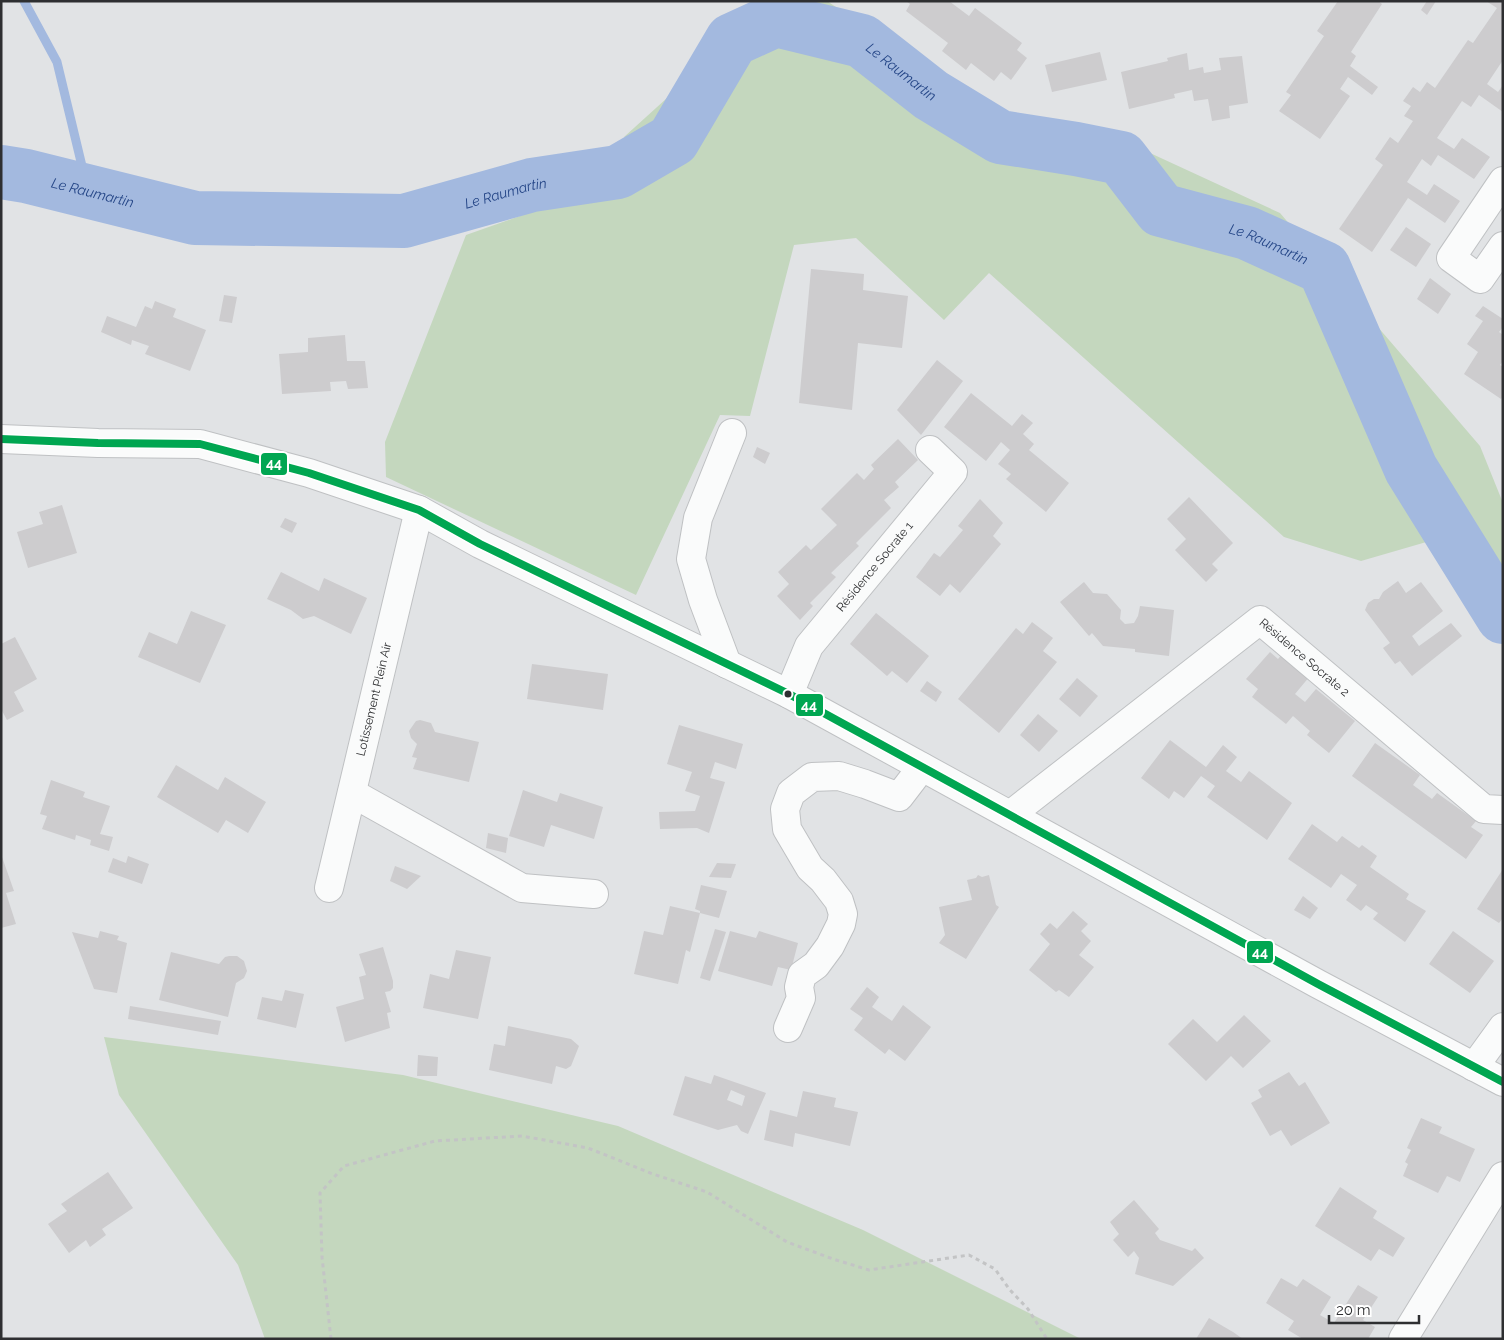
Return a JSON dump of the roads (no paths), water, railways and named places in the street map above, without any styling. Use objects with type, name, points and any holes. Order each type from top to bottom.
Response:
[{"type":"street","points":[[1503,181],[1451,258],[1480,279],[1503,246]]},
{"type":"street","points":[[727,664],[703,600],[691,559],[698,518],[732,432]]},
{"type":"street","points":[[1,439],[98,443],[200,444],[309,473],[420,510],[480,544],[789,694],[1318,984],[1503,1082]]},
{"type":"street","name":"Résidence Socrate 1","points":[[789,694],[809,646],[953,472],[930,450]]},
{"type":"street","name":"Lotissement Plein Air","points":[[329,888],[420,510]]},
{"type":"street","name":"Résidence Socrate 2","points":[[1010,815],[1260,620],[1484,809],[1503,810]]},
{"type":"street","points":[[788,1028],[801,998],[799,987],[802,975],[816,965],[830,946],[841,924],[843,914],[839,901],[823,880],[810,868],[787,829],[785,809],[791,793],[812,777],[839,776],[899,798],[922,767]]},
{"type":"street","points":[[352,793],[522,888],[594,894]]},
{"type":"street","points":[[1474,1067],[1503,1028]]},
{"type":"street","points":[[1404,1339],[1503,1176]]},
{"type":"waterway","points":[[24,1],[57,62],[88,191]]},
{"type":"waterway","name":"Le Raumartin","points":[[1,172],[26,176],[195,218],[404,221],[532,185],[618,172],[673,140],[732,40],[776,20],[862,41],[931,95],[1000,137],[1121,158],[1161,210],[1247,233],[1324,268],[1411,469],[1503,617]]}]
